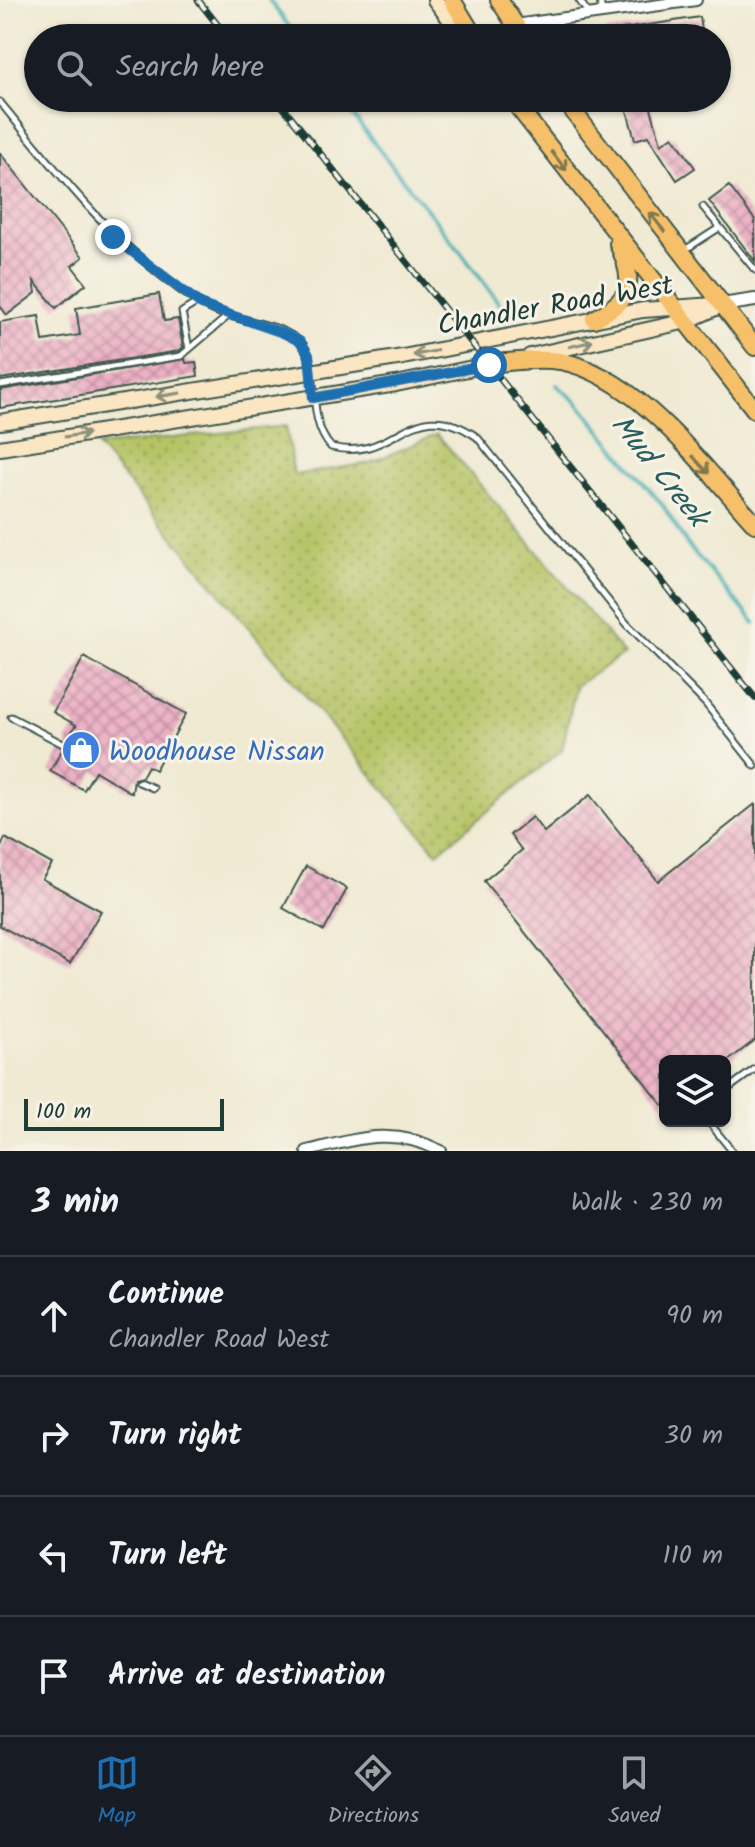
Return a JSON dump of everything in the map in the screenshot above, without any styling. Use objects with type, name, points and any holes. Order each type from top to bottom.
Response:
[{"type":"main road","points":[[435,0],[453,24]]},
{"type":"main road","points":[[452,0],[467,24]]},
{"type":"main road","points":[[499,0],[515,24]]},
{"type":"main road","points":[[522,112],[755,410]]},
{"type":"main road","points":[[574,112],[755,347]]},
{"type":"main road","points":[[594,319],[621,302],[629,283],[625,260],[606,221]]},
{"type":"main road","name":"Chandler Road West","points":[[0,422],[310,373],[594,319],[675,306],[722,305]]},
{"type":"main road","name":"Chandler Road West","points":[[0,448],[313,398],[498,363],[687,321],[722,305]]},
{"type":"main road","points":[[498,363],[559,361],[612,382],[658,420],[755,524]]},
{"type":"street","points":[[552,24],[589,15],[696,0]]},
{"type":"street","points":[[722,305],[755,300]]},
{"type":"street","points":[[307,1151],[379,1134],[426,1143],[441,1151]]},
{"type":"lane","points":[[579,0],[589,15]]},
{"type":"lane","points":[[600,0],[602,13]]},
{"type":"lane","points":[[0,102],[113,237],[198,302],[301,342],[309,355],[313,398],[324,439],[331,447],[346,451],[369,447],[430,420],[456,423],[477,437],[627,624],[705,703],[755,766]]},
{"type":"lane","points":[[703,207],[755,270]]},
{"type":"lane","points":[[681,253],[719,228]]},
{"type":"lane","points":[[189,349],[182,312],[198,302]]},
{"type":"lane","points":[[0,385],[181,356],[228,316]]},
{"type":"lane","points":[[11,717],[65,745]]},
{"type":"lane","points":[[139,782],[153,788]]},
{"type":"lane","points":[[731,1087],[755,1069]]},
{"type":"lane","points":[[713,1127],[732,1151]]},
{"type":"green space","points":[[286,426],[294,475],[370,463],[437,434],[624,654],[576,685],[562,750],[437,853],[97,446]]},
{"type":"building","points":[[700,17],[701,24],[655,24]]},
{"type":"building","points":[[627,112],[652,112],[661,144],[673,136],[695,168],[677,180],[648,136],[635,140]]},
{"type":"building","points":[[0,153],[83,257],[72,266],[86,284],[56,308],[34,281],[36,293],[7,315],[0,306]]},
{"type":"building","points":[[729,186],[755,220],[755,261],[709,201]]},
{"type":"building","points":[[159,294],[164,321],[178,319],[183,347],[179,351],[0,379],[0,322],[39,316],[43,341],[80,335],[76,308]]},
{"type":"building","points":[[185,359],[186,363],[196,362],[198,376],[0,408],[0,390]]},
{"type":"building","points":[[84,657],[186,714],[155,770],[148,766],[142,777],[134,779],[132,793],[95,771],[84,790],[50,771],[62,750],[69,748],[67,740],[76,725],[53,712]]},
{"type":"building","points":[[590,795],[658,881],[755,804],[755,1040],[731,1059],[731,1055],[659,1055],[659,1100],[484,881],[522,850],[510,835],[532,817],[544,832]]},
{"type":"building","points":[[5,838],[52,864],[42,879],[101,911],[70,964],[0,926],[0,849]]},
{"type":"building","points":[[306,866],[347,889],[324,931],[283,908]]},
{"type":"waterway","name":"Mud Creek","points":[[269,0],[287,24]]},
{"type":"waterway","name":"Mud Creek","points":[[351,112],[508,316]]},
{"type":"waterway","name":"Mud Creek","points":[[557,385],[579,404],[664,507],[686,543],[755,623]]},
{"type":"railway","points":[[198,0],[217,24]]},
{"type":"railway","points":[[287,112],[755,698]]},
{"type":"place","name":"Woodhouse Nissan","points":[[81,750]]},
{"type":"route","points":[[113,237],[202,305],[301,342],[309,355],[313,398],[489,365]]}]
